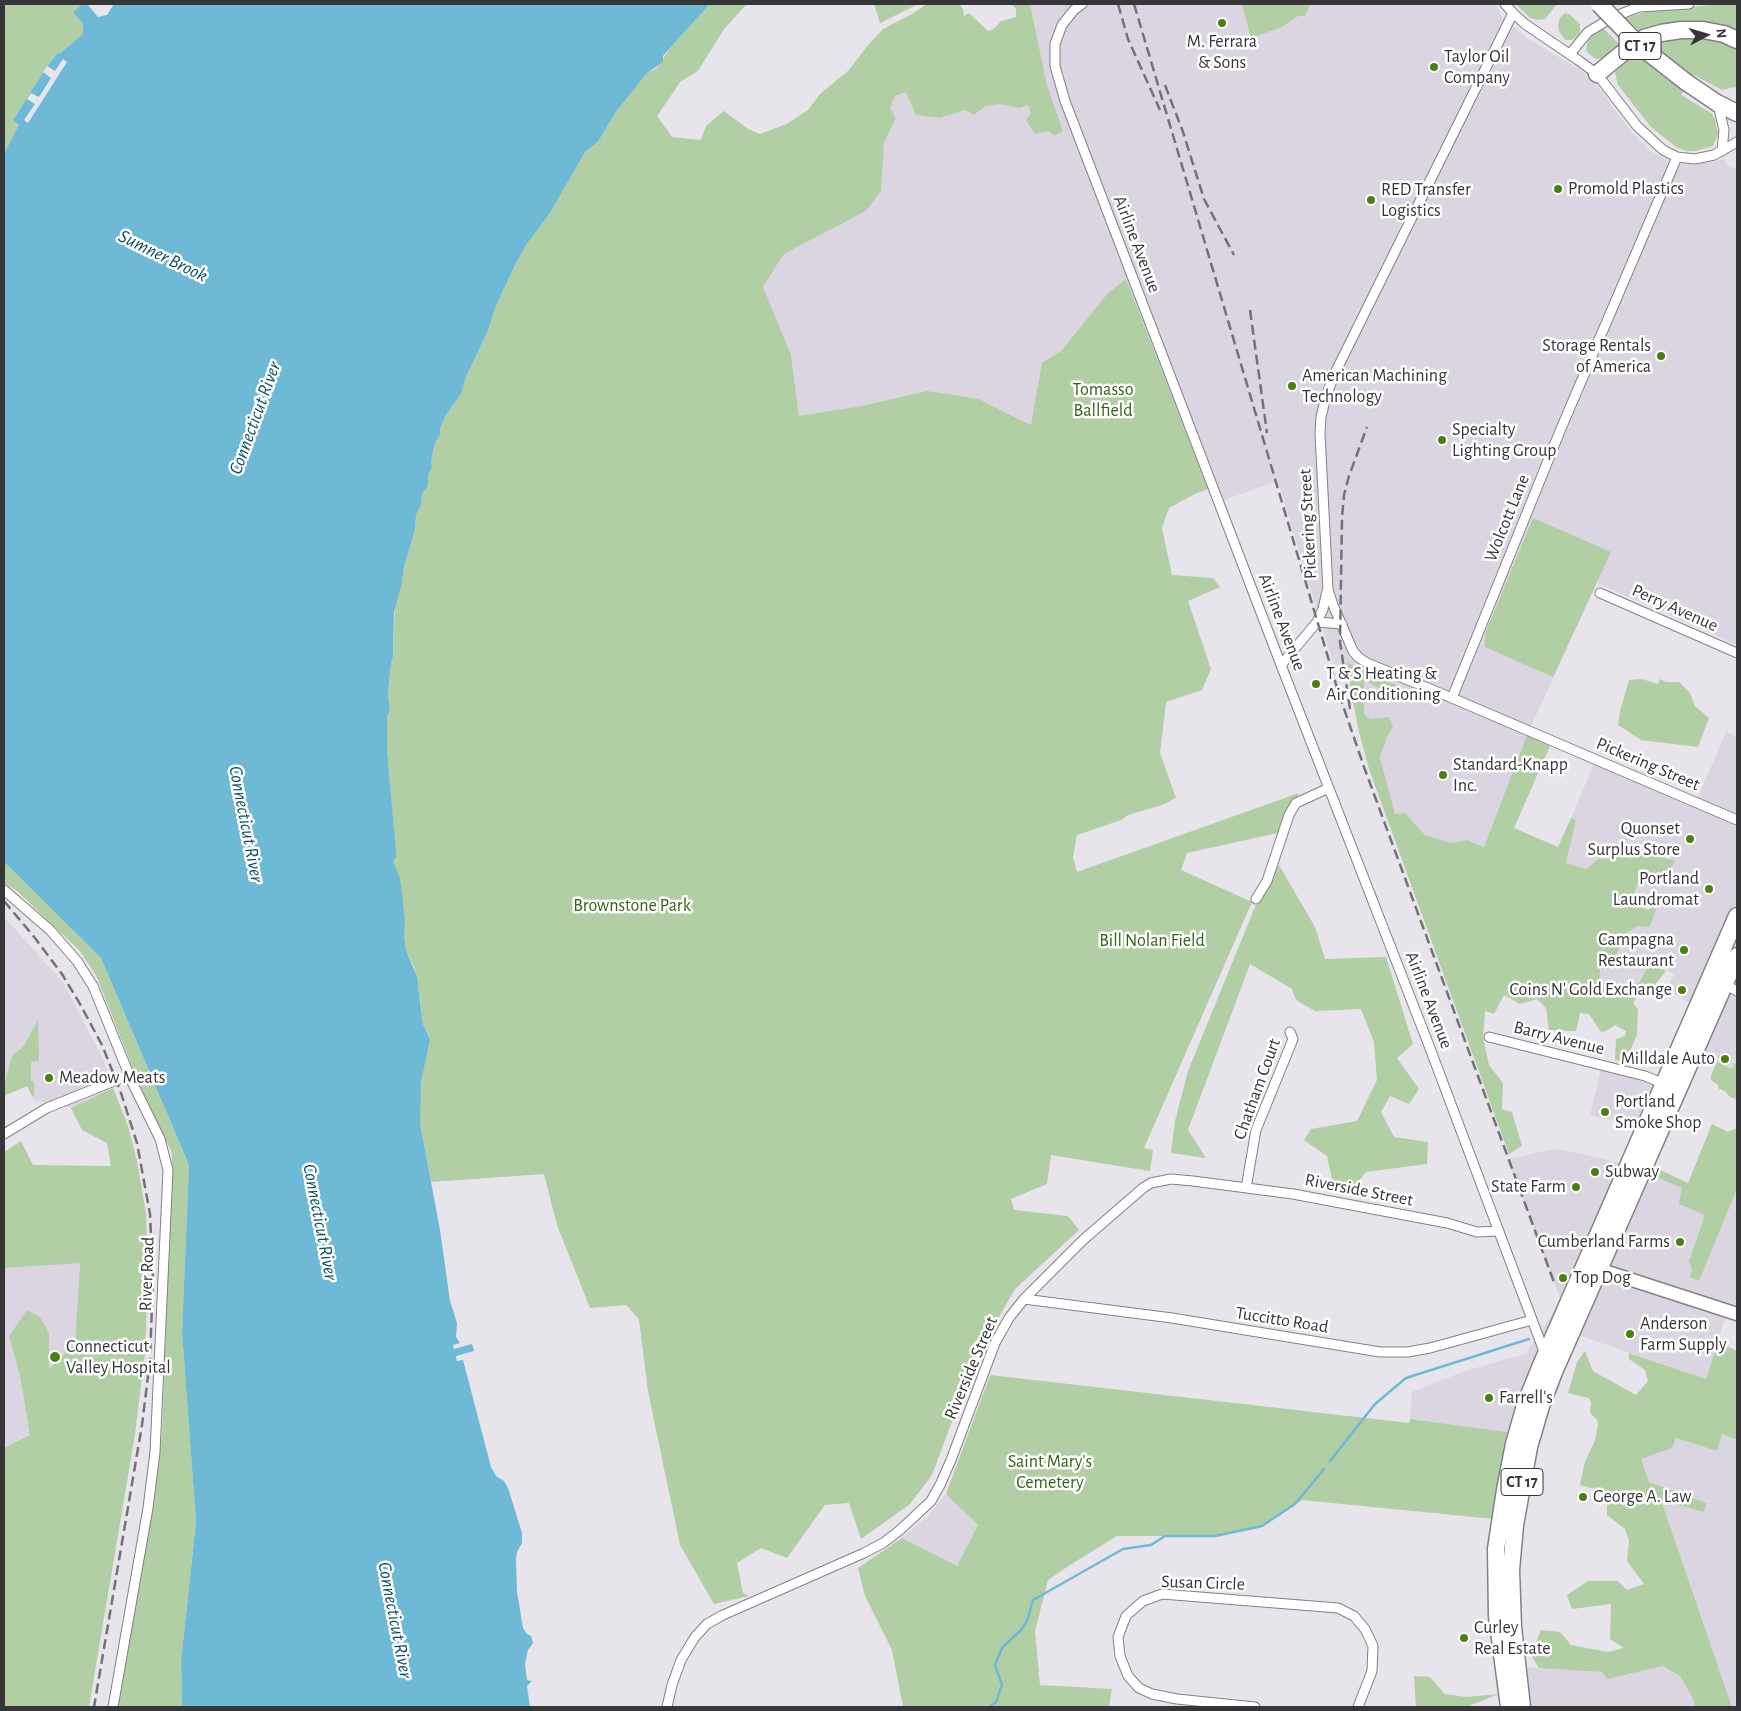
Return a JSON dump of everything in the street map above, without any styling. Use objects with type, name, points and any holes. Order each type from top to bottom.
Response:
[{"type":"highway","name":"CT 17","points":[[1599,4],[1640,46],[1686,82],[1717,103],[1737,113]]},
{"type":"highway","points":[[1597,74],[1644,38],[1681,30],[1703,30],[1724,34],[1737,40]]},
{"type":"highway","points":[[1717,103],[1737,98]]},
{"type":"highway","name":"CT 17","points":[[1724,984],[1737,916]]},
{"type":"highway","name":"CT 17","points":[[1508,1707],[1497,1624],[1496,1550],[1502,1505],[1514,1444],[1526,1402],[1552,1357],[1671,1088],[1737,956]]},
{"type":"highway","name":"CT 17","points":[[1522,1707],[1516,1666],[1511,1592],[1515,1526],[1529,1447],[1552,1357]]},
{"type":"street","name":"Airline Avenue","points":[[1082,4],[1067,17],[1058,33],[1054,55],[1058,78],[1068,110],[1428,1043],[1532,1320],[1552,1357]]},
{"type":"street","points":[[1505,4],[1525,24],[1597,74],[1646,135],[1664,150],[1677,157],[1695,159],[1714,155],[1737,142]]},
{"type":"street","points":[[1570,54],[1588,32],[1613,17],[1639,7],[1689,4]]},
{"type":"street","name":"Pickering Street","points":[[1513,13],[1336,371],[1326,396],[1321,417],[1320,434],[1328,590],[1353,651],[1367,663],[1737,820]]},
{"type":"street","points":[[1717,103],[1724,130],[1722,151]]},
{"type":"street","name":"Wolcott Lane","points":[[1452,698],[1560,431],[1677,157]]},
{"type":"street","points":[[1281,665],[1317,622],[1328,590]]},
{"type":"street","name":"Perry Avenue","points":[[1600,593],[1737,653]]},
{"type":"street","points":[[1317,622],[1342,624]]},
{"type":"street","points":[[1256,899],[1267,881],[1289,815],[1296,803],[1329,788]]},
{"type":"street","name":"River Road","points":[[4,890],[50,930],[85,972],[99,999],[129,1075],[164,1150],[168,1170],[155,1452],[148,1508],[113,1707]]},
{"type":"street","name":"Chatham Court","points":[[1246,1188],[1256,1130],[1293,1039],[1290,1032]]},
{"type":"street","name":"Barry Avenue","points":[[1489,1037],[1645,1076],[1671,1088]]},
{"type":"street","points":[[4,1134],[46,1108],[129,1075]]},
{"type":"street","name":"Riverside Street","points":[[667,1707],[681,1660],[695,1637],[707,1624],[723,1615],[864,1553],[900,1530],[931,1500],[951,1460],[995,1343],[1009,1318],[1024,1299],[1083,1240],[1128,1200],[1151,1183],[1171,1179],[1293,1194],[1428,1220],[1477,1232],[1499,1231]]},
{"type":"street","points":[[1592,1267],[1737,1314]]},
{"type":"street","name":"Tuccitto Road","points":[[1024,1299],[1172,1318],[1380,1352],[1408,1352],[1430,1348],[1532,1320]]},
{"type":"street","name":"Susan Circle","points":[[1255,1707],[1176,1699],[1152,1694],[1139,1688],[1128,1676],[1120,1656],[1118,1637],[1126,1616],[1143,1601],[1162,1594],[1338,1608],[1354,1616],[1365,1629],[1373,1646],[1372,1671],[1358,1707]]},
{"type":"shaded area","points":[[1030,4],[1495,4],[1502,17],[1527,38],[1582,71],[1599,88],[1630,130],[1649,150],[1669,161],[1682,164],[1706,163],[1724,159],[1725,163],[1737,170],[1737,645],[1597,583],[1527,735],[1484,847],[1467,840],[1451,843],[1425,835],[1405,813],[1395,815],[1380,756],[1393,727],[1370,719],[1363,714],[1364,680],[1395,697],[1346,662],[1334,666],[1278,481],[1224,500],[1193,420],[1182,424],[1126,279],[1108,293],[1061,351],[1042,364],[1032,425],[979,399],[862,406],[799,417],[791,355],[763,288],[784,254],[865,211],[881,191],[884,143],[896,118],[889,108],[895,96],[906,91],[940,118],[965,110],[974,115],[986,106],[1000,104],[1019,108],[1028,105],[1041,131],[1063,131],[1047,85]]},
{"type":"shaded area","points":[[1726,732],[1737,737],[1737,901],[1693,1005],[1671,991],[1670,982],[1675,974],[1651,965],[1648,966],[1639,983],[1598,988],[1600,968],[1610,968],[1627,933],[1637,925],[1650,927],[1656,909],[1651,907],[1653,898],[1634,891],[1639,879],[1659,884],[1674,861],[1609,856],[1608,859],[1598,859],[1586,869],[1566,863],[1576,820],[1571,818],[1597,757],[1697,799]]},
{"type":"shaded area","points":[[4,917],[63,982],[104,1061],[113,1088],[71,1108],[34,1100],[27,1086],[4,1096]]},
{"type":"shaded area","points":[[1737,977],[1737,1063],[1735,1063],[1732,1069],[1702,1057]]},
{"type":"shaded area","points":[[1601,1069],[1645,1080],[1656,1085],[1637,1131],[1633,1126],[1590,1115]]},
{"type":"shaded area","points":[[1555,1149],[1623,1164],[1682,1188],[1705,1215],[1689,1261],[1699,1281],[1737,1189],[1737,1306],[1730,1303],[1706,1379],[1552,1326],[1512,1435],[1507,1432],[1410,1419],[1412,1392],[1465,1371],[1525,1354],[1561,1301],[1508,1159]]},
{"type":"shaded area","name":"Connecticut Valley Hospital","points":[[80,1262],[75,1344],[48,1370],[49,1334],[9,1336],[20,1376],[30,1436],[4,1448],[4,1268]]},
{"type":"shaded area","points":[[1722,1434],[1737,1440],[1737,1707],[1732,1707],[1661,1500],[1704,1512],[1707,1503],[1649,1482],[1641,1458],[1672,1448],[1676,1438],[1717,1451]]},
{"type":"shaded area","points":[[946,1494],[978,1525],[957,1567],[902,1538],[928,1516]]},
{"type":"shaded area","points":[[1663,1666],[1680,1676],[1693,1699],[1695,1707],[1530,1707],[1523,1667],[1602,1672],[1607,1679]]},
{"type":"green space","points":[[4,4],[82,4],[73,12],[83,24],[83,34],[59,54],[57,52],[47,66],[13,120],[20,125],[4,154]]},
{"type":"green space","points":[[710,4],[747,4],[724,29],[698,71],[681,81],[657,116],[672,137],[701,140],[706,126],[724,111],[748,129],[760,134],[787,124],[808,110],[820,94],[849,70],[883,29],[927,4],[959,4],[963,9],[964,16],[969,13],[988,31],[995,28],[1001,21],[1016,17],[1016,9],[1012,4],[1030,4],[1047,85],[1063,131],[1054,136],[1049,131],[1035,134],[1026,120],[1031,113],[1028,105],[1019,108],[1000,104],[986,106],[974,115],[965,110],[940,118],[916,115],[906,92],[895,96],[890,108],[896,118],[884,143],[881,191],[866,211],[784,254],[763,287],[791,355],[799,416],[862,406],[927,391],[979,399],[1031,425],[1042,363],[1061,351],[1108,293],[1126,279],[1208,489],[1169,508],[1162,528],[1172,575],[1213,578],[1220,587],[1188,601],[1211,669],[1202,690],[1166,702],[1160,753],[1176,798],[1162,805],[1128,815],[1121,820],[1077,835],[1073,857],[1077,872],[1299,793],[1282,832],[1187,853],[1181,870],[1252,902],[1144,1148],[1153,1150],[1150,1171],[1051,1155],[1047,1184],[1011,1199],[1014,1210],[1068,1216],[1079,1230],[1015,1289],[976,1357],[932,1475],[910,1504],[861,1539],[849,1503],[825,1505],[787,1558],[761,1548],[737,1563],[743,1593],[749,1596],[714,1604],[680,1545],[648,1391],[639,1319],[626,1305],[590,1308],[557,1225],[544,1174],[431,1182],[419,1109],[421,1082],[429,1036],[423,1024],[414,967],[406,950],[393,862],[396,857],[387,749],[387,717],[390,710],[388,694],[393,657],[395,604],[415,530],[416,515],[421,505],[422,494],[428,486],[428,476],[432,467],[431,461],[435,443],[440,435],[440,428],[446,415],[461,394],[466,377],[487,333],[496,306],[515,265],[527,244],[550,213],[585,152],[598,142],[615,113],[647,73],[658,67],[670,48]]},
{"type":"green space","points":[[874,4],[918,4],[880,23]]},
{"type":"green space","points":[[1242,4],[1308,4],[1309,7],[1305,16],[1298,16],[1282,27],[1251,38]]},
{"type":"green space","points":[[1516,4],[1557,4],[1545,19],[1537,20],[1530,18]]},
{"type":"green space","points":[[1714,4],[1737,4],[1737,33],[1643,34],[1626,18],[1648,11]]},
{"type":"green space","points":[[1565,13],[1569,14],[1580,24],[1580,33],[1573,40],[1565,40],[1559,31],[1560,18]]},
{"type":"green space","points":[[1602,27],[1621,46],[1604,58],[1596,59],[1586,50],[1588,40]]},
{"type":"green space","points":[[1705,36],[1737,48],[1737,89],[1735,87],[1722,90],[1694,75],[1681,95],[1711,113],[1715,119],[1718,134],[1713,146],[1696,151],[1686,151],[1676,147],[1651,127],[1618,85],[1615,72],[1630,56],[1662,39]]},
{"type":"green space","points":[[1533,518],[1611,552],[1553,677],[1485,647],[1485,634]]},
{"type":"green space","points":[[1346,662],[1402,688],[1395,697],[1364,680],[1364,714],[1370,719],[1389,717],[1393,727],[1387,737],[1380,757],[1395,814],[1405,813],[1425,835],[1451,843],[1467,840],[1484,847],[1527,735],[1550,746],[1514,828],[1558,847],[1571,818],[1576,820],[1566,863],[1586,869],[1598,859],[1608,859],[1609,856],[1629,857],[1636,851],[1675,861],[1659,884],[1639,880],[1630,903],[1649,910],[1651,907],[1656,909],[1650,927],[1637,926],[1627,933],[1610,968],[1600,969],[1599,988],[1639,983],[1648,966],[1651,965],[1666,971],[1648,993],[1637,996],[1633,1003],[1638,1010],[1637,1035],[1625,1062],[1615,1060],[1616,1039],[1625,1036],[1626,1031],[1615,1025],[1601,1032],[1589,1014],[1580,1013],[1576,1031],[1549,1030],[1546,1008],[1537,999],[1520,1004],[1504,995],[1494,1014],[1485,1011],[1483,1038],[1489,1065],[1503,1083],[1502,1109],[1512,1112],[1522,1146],[1509,1154],[1369,769],[1358,728]]},
{"type":"green space","points":[[1642,679],[1658,684],[1660,679],[1666,682],[1679,682],[1690,693],[1695,706],[1709,718],[1698,747],[1641,740],[1618,725],[1629,680]]},
{"type":"green space","points":[[4,862],[101,958],[189,1165],[182,1332],[196,1522],[181,1661],[182,1707],[118,1707],[149,1525],[162,1435],[172,1153],[139,1084],[96,975],[79,950],[17,891],[4,883]]},
{"type":"green space","points":[[1279,865],[1315,927],[1325,959],[1386,957],[1413,1044],[1397,1058],[1419,1089],[1409,1104],[1390,1096],[1381,1112],[1394,1137],[1428,1142],[1427,1164],[1366,1172],[1350,1192],[1334,1188],[1327,1156],[1304,1140],[1311,1129],[1357,1121],[1377,1080],[1374,1042],[1361,1009],[1315,1011],[1296,1000],[1292,989],[1250,964],[1188,1130],[1206,1158],[1171,1153],[1175,1121],[1188,1071],[1255,907]]},
{"type":"green space","points":[[38,1020],[39,1061],[31,1062],[31,1081],[34,1081],[34,1096],[32,1096],[27,1086],[4,1096],[6,1078],[12,1056],[24,1046]]},
{"type":"green space","points":[[1717,1062],[1732,1069],[1735,1063],[1737,1063],[1737,1099],[1730,1097],[1725,1091],[1719,1089],[1717,1084],[1711,1080],[1711,1075]]},
{"type":"green space","points":[[113,1088],[128,1126],[137,1161],[146,1213],[148,1275],[145,1353],[135,1434],[89,1707],[4,1707],[4,1448],[30,1435],[20,1376],[9,1336],[27,1310],[40,1317],[49,1334],[49,1369],[75,1344],[80,1263],[4,1268],[4,1152],[21,1141],[33,1165],[111,1166],[107,1143],[82,1130],[71,1108]]},
{"type":"green space","points":[[1712,1124],[1728,1132],[1737,1128],[1737,1189],[1699,1281],[1690,1277],[1692,1269],[1689,1261],[1705,1215],[1679,1204],[1682,1188],[1653,1176],[1656,1168],[1688,1183]]},
{"type":"green space","points":[[1718,1342],[1737,1351],[1737,1440],[1722,1434],[1717,1451],[1676,1438],[1672,1448],[1641,1459],[1649,1482],[1707,1503],[1704,1512],[1661,1500],[1732,1707],[1695,1707],[1693,1699],[1680,1676],[1663,1666],[1607,1679],[1602,1672],[1539,1668],[1531,1655],[1541,1630],[1560,1632],[1571,1645],[1608,1652],[1624,1648],[1610,1639],[1611,1604],[1572,1609],[1567,1595],[1588,1581],[1618,1581],[1627,1590],[1644,1584],[1627,1561],[1629,1541],[1625,1529],[1607,1515],[1607,1492],[1580,1485],[1585,1462],[1595,1440],[1598,1425],[1597,1420],[1590,1413],[1591,1403],[1589,1398],[1568,1393],[1577,1362],[1585,1351],[1593,1371],[1636,1395],[1648,1381],[1645,1370],[1629,1359],[1629,1353],[1706,1379]]},
{"type":"green space","name":"Saint Mary's Cemetery","points":[[990,1375],[1409,1423],[1410,1419],[1507,1432],[1512,1435],[1494,1519],[1302,1500],[1262,1526],[1215,1536],[1117,1536],[1070,1565],[1048,1580],[1035,1631],[1040,1685],[1112,1689],[1109,1707],[903,1707],[892,1650],[865,1596],[858,1568],[902,1538],[957,1566],[978,1525],[946,1494]]},
{"type":"green space","points":[[1414,1676],[1430,1677],[1445,1694],[1466,1697],[1499,1694],[1466,1707],[1416,1707]]},
{"type":"water","points":[[82,4],[87,4],[98,17],[107,15],[114,4],[710,4],[663,56],[663,62],[647,73],[615,113],[598,142],[585,152],[550,213],[527,244],[515,265],[496,306],[487,333],[466,377],[461,394],[446,415],[440,428],[440,435],[435,443],[431,461],[432,467],[428,476],[428,486],[422,494],[421,505],[416,515],[415,530],[394,612],[393,657],[388,694],[390,710],[387,717],[387,749],[396,852],[393,862],[400,878],[406,950],[417,977],[423,1024],[430,1039],[421,1082],[420,1123],[440,1230],[450,1301],[457,1323],[456,1337],[460,1343],[453,1345],[454,1349],[472,1344],[474,1351],[456,1356],[456,1358],[457,1361],[463,1360],[491,1467],[496,1476],[504,1481],[508,1488],[522,1533],[522,1543],[517,1552],[516,1559],[517,1592],[523,1628],[531,1636],[533,1643],[528,1650],[525,1664],[527,1680],[532,1681],[527,1686],[530,1707],[182,1707],[181,1661],[196,1522],[182,1332],[189,1165],[101,958],[4,862],[4,154],[19,125],[13,120],[47,66],[58,52],[59,54],[83,34],[83,24],[73,12]]},
{"type":"pier","points":[[63,59],[67,62],[28,123],[24,120],[35,104],[27,99],[31,93],[39,97],[51,78],[43,72],[47,66],[55,71]]},
{"type":"waterway","points":[[1330,1461],[1375,1404],[1406,1378],[1529,1339]]},
{"type":"waterway","points":[[989,1707],[996,1702],[1002,1685],[995,1665],[1002,1648],[1021,1630],[1027,1621],[1033,1600],[1123,1549],[1151,1545],[1165,1536],[1215,1536],[1262,1526],[1295,1504],[1324,1469]]},
{"type":"railway","points":[[1118,4],[1128,39],[1160,110]]},
{"type":"railway","points":[[1134,4],[1338,691],[1364,767],[1555,1285]]},
{"type":"railway","points":[[1165,85],[1183,132],[1204,199],[1234,255]]},
{"type":"railway","points":[[1250,310],[1267,433]]},
{"type":"railway","points":[[1350,709],[1340,642],[1342,518],[1344,495],[1349,476],[1367,427]]},
{"type":"railway","points":[[4,901],[62,974],[102,1045],[120,1090],[137,1143],[150,1214],[153,1279],[150,1360],[142,1425],[94,1707]]},
{"type":"place","name":"M. Ferrara & Sons","points":[[1222,23]]},
{"type":"place","name":"Taylor Oil Company","points":[[1434,67]]},
{"type":"place","name":"Promold Plastics","points":[[1558,189]]},
{"type":"place","name":"RED Transfer Logistics","points":[[1371,200]]},
{"type":"place","name":"Storage Rentals of America","points":[[1661,356]]},
{"type":"place","name":"American Machining Technology","points":[[1292,386]]},
{"type":"place","name":"Specialty Lighting Group","points":[[1442,440]]},
{"type":"place","name":"T & S Heating & Air Conditioning","points":[[1316,684]]},
{"type":"place","name":"Standard-Knapp Inc.","points":[[1443,775]]},
{"type":"place","name":"Quonset Surplus Store","points":[[1690,839]]},
{"type":"place","name":"Portland Laundromat","points":[[1709,889]]},
{"type":"place","name":"Campagna Restaurant","points":[[1684,950]]},
{"type":"place","name":"Coins N' Gold Exchange","points":[[1682,990]]},
{"type":"place","name":"Milldale Auto","points":[[1725,1059]]},
{"type":"place","name":"Meadow Meats","points":[[49,1078]]},
{"type":"place","name":"Portland Smoke Shop","points":[[1605,1112]]},
{"type":"place","name":"Subway","points":[[1595,1172]]},
{"type":"place","name":"State Farm","points":[[1576,1187]]},
{"type":"place","name":"Cumberland Farms","points":[[1680,1242]]},
{"type":"place","name":"Top Dog","points":[[1563,1278]]},
{"type":"place","name":"Anderson Farm Supply","points":[[1630,1334]]},
{"type":"place","name":"Connecticut Valley Hospital","points":[[55,1357]]},
{"type":"place","name":"Farrell's","points":[[1489,1398]]},
{"type":"place","name":"George A. Law","points":[[1583,1497]]},
{"type":"place","name":"Curley Real Estate","points":[[1464,1638]]},
{"type":"water label","name":"Sumner Brook","points":[[163,256]]},
{"type":"water label","name":"Connecticut River","points":[[255,418]]},
{"type":"water label","name":"Connecticut River","points":[[246,824]]},
{"type":"water label","name":"Connecticut River","points":[[320,1222]]},
{"type":"water label","name":"Connecticut River","points":[[395,1620]]},
{"type":"park label","name":"Tomasso Ballfield","points":[[1103,400]]},
{"type":"park label","name":"Brownstone Park","points":[[632,906]]},
{"type":"park label","name":"Bill Nolan Field","points":[[1152,941]]}]
